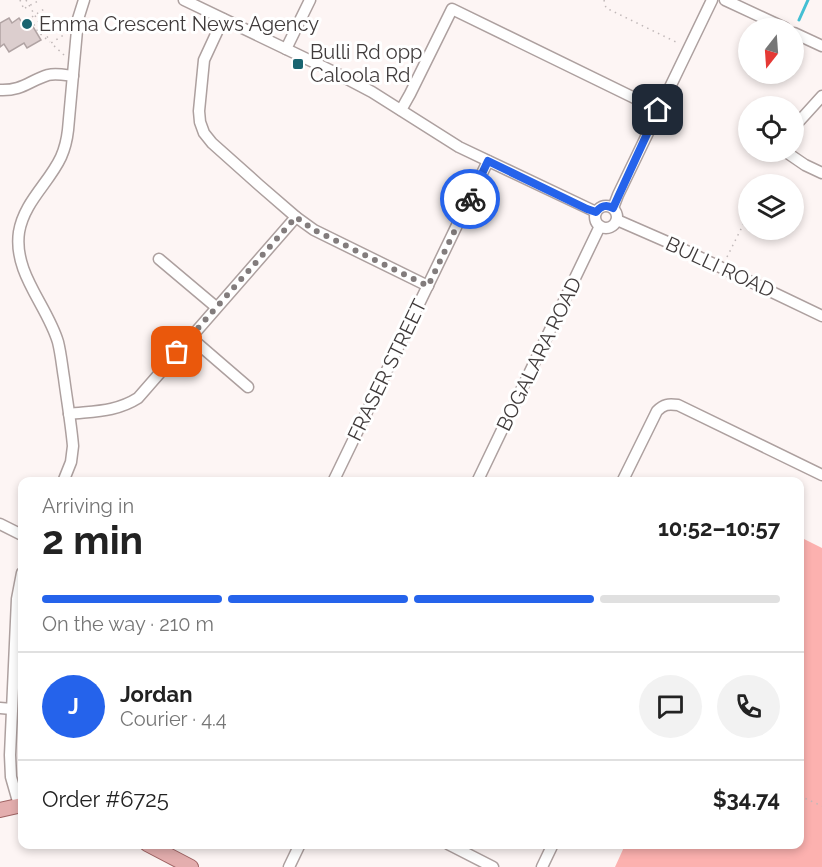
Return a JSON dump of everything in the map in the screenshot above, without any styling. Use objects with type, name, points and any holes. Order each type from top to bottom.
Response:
[{"type":"main road","points":[[0,810],[18,806]]},
{"type":"main road","points":[[157,849],[191,867]]},
{"type":"street","points":[[65,477],[73,454],[73,446],[58,341],[25,273],[18,242],[21,221],[26,211],[65,148],[78,19],[84,0]]},
{"type":"street","points":[[184,0],[353,82],[401,110],[450,143],[596,212]]},
{"type":"street","points":[[286,49],[310,0]]},
{"type":"street","points":[[613,208],[712,0]]},
{"type":"street","points":[[725,0],[764,18]]},
{"type":"street","points":[[401,110],[452,9],[658,110]]},
{"type":"street","points":[[222,19],[204,60],[199,111],[204,133],[212,143],[314,230],[428,286]]},
{"type":"street","points":[[804,38],[822,46]]},
{"type":"street","points":[[0,90],[15,89],[47,75],[73,76]]},
{"type":"street","points":[[804,116],[822,96]]},
{"type":"street","name":"FRASER STREET","points":[[335,477],[488,161]]},
{"type":"street","points":[[800,162],[822,173]]},
{"type":"street","points":[[608,206],[613,208],[617,220],[611,227],[603,228],[597,224],[596,212],[599,208],[608,206]]},
{"type":"street","points":[[69,414],[117,409],[138,398],[296,217]]},
{"type":"street","name":"BULLI ROAD","points":[[617,220],[822,316]]},
{"type":"street","name":"BOGALARA ROAD","points":[[479,477],[600,226]]},
{"type":"street","points":[[159,259],[216,307]]},
{"type":"street","points":[[190,337],[248,387]]},
{"type":"street","points":[[624,477],[657,411],[663,405],[678,405],[822,475]]},
{"type":"street","points":[[0,524],[18,533]]},
{"type":"street","points":[[18,595],[18,670],[12,709],[10,768],[18,797]]},
{"type":"street","points":[[0,708],[12,709]]},
{"type":"street","points":[[289,867],[298,849]]},
{"type":"street","points":[[458,849],[493,867]]},
{"type":"street","points":[[542,867],[551,849]]},
{"type":"path","points":[[20,0],[24,8],[40,0]]},
{"type":"path","points":[[26,0],[48,38]]},
{"type":"path","points":[[604,0],[606,8],[678,43]]},
{"type":"path","points":[[44,9],[31,18],[38,32],[65,56]]},
{"type":"path","points":[[51,43],[67,33]]},
{"type":"path","points":[[52,36],[55,40]]},
{"type":"path","points":[[727,257],[738,235]]},
{"type":"path","points":[[804,798],[822,806]]},
{"type":"shaded area","points":[[804,539],[822,548],[822,867],[615,867],[623,849],[804,849]]},
{"type":"building","points":[[9,18],[12,23],[19,18],[23,24],[29,20],[41,40],[27,48],[24,43],[9,52],[4,44],[0,47],[0,23]]},
{"type":"waterway","points":[[800,18],[808,0]]},
{"type":"way so far","points":[[177,352],[296,217],[314,230],[428,286],[470,199]]},
{"type":"place","name":"Emma Crescent News Agency","points":[[27,24]]},
{"type":"place","name":"Bulli Rd opp Caloola Rd","points":[[298,64]]},
{"type":"route","points":[[470,199],[488,161],[587,209],[596,212],[603,206],[613,208],[658,110]]}]
